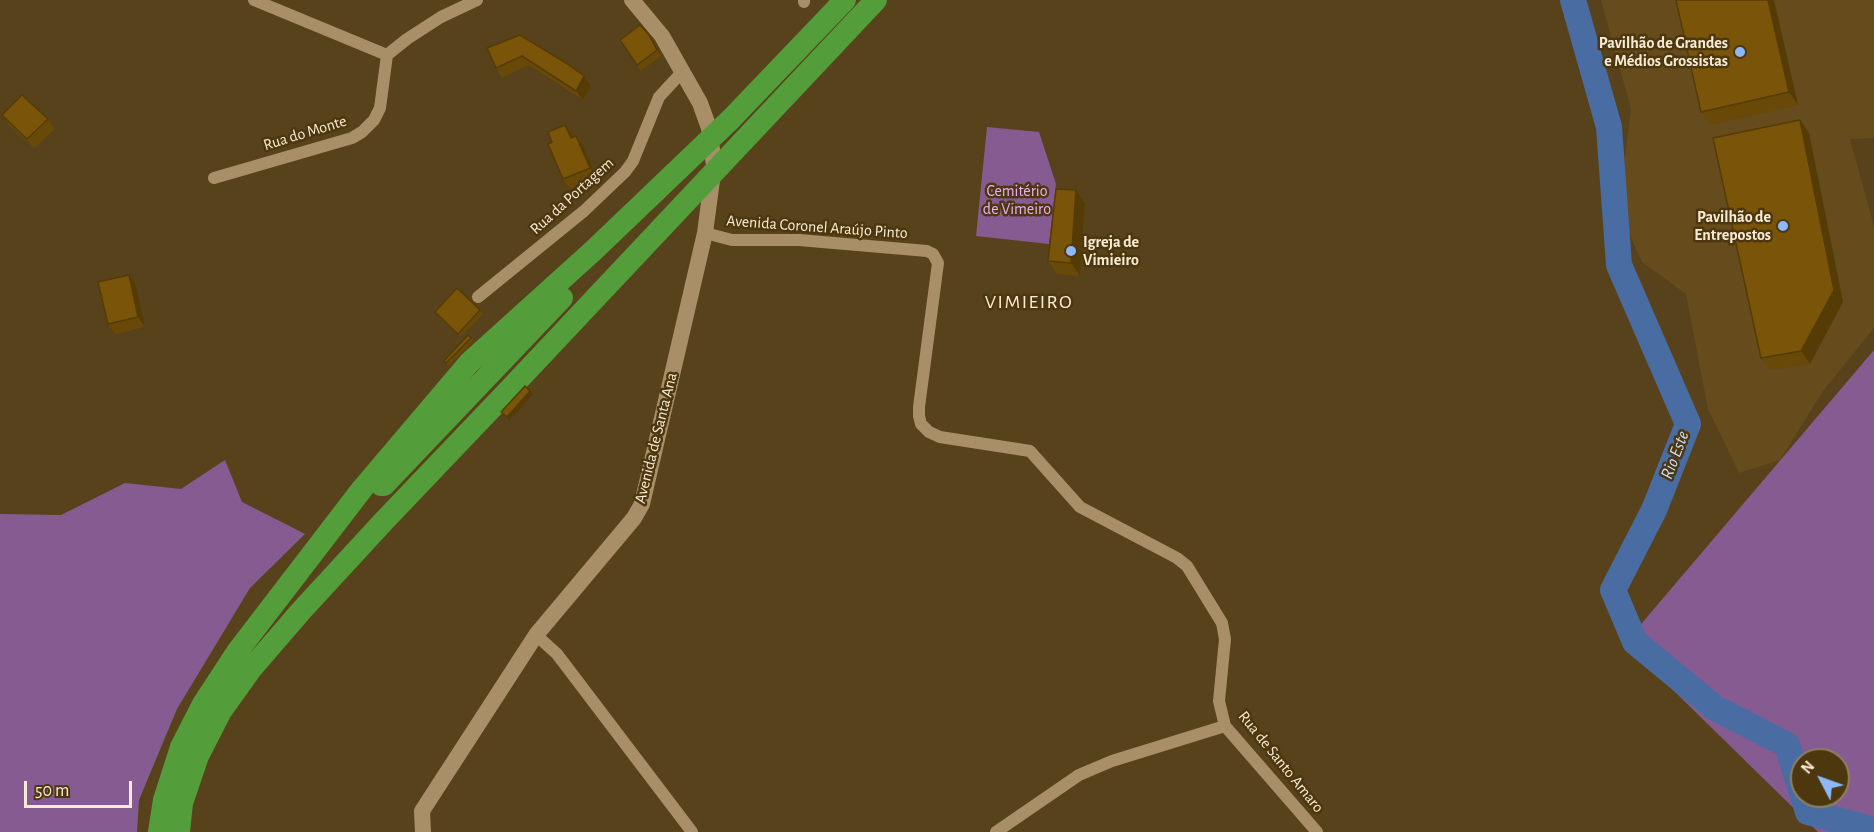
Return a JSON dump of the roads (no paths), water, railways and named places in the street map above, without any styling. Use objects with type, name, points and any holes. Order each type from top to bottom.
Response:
[{"type":"highway","points":[[159,832],[164,800],[181,747],[203,704],[237,652],[362,489],[469,363],[594,250],[731,119],[844,0]]},
{"type":"highway","points":[[179,832],[182,803],[195,765],[221,711],[251,669],[383,522],[876,0]]},
{"type":"street","points":[[254,0],[387,55],[441,17],[477,0]]},
{"type":"street","name":"Avenida de Santa Ana","points":[[423,832],[422,811],[536,635],[634,518],[642,504],[705,226],[714,165],[709,128],[700,103],[662,36],[632,0]]},
{"type":"street","name":"Rua do Monte","points":[[214,178],[352,138],[368,128],[380,108],[387,55]]},
{"type":"street","name":"Rua da Portagem","points":[[478,297],[584,211],[625,172],[633,161],[659,97],[683,71]]},
{"type":"street","name":"Avenida Coronel Araújo Pinto","points":[[705,226],[732,240],[800,240],[927,251],[933,254],[938,263],[919,407],[921,424]]},
{"type":"street","name":"Rua de Santo Amaro","points":[[921,424],[940,438],[1030,451],[1080,507],[1177,558],[1187,566],[1222,623],[1225,639],[1219,701],[1225,726],[1317,832]]},
{"type":"street","points":[[536,635],[557,654],[692,832]]},
{"type":"street","points":[[996,832],[1079,775],[1112,760],[1225,726]]},
{"type":"waterway","name":"Rio Este","points":[[1573,0],[1609,127],[1619,265],[1688,424],[1654,510],[1613,590],[1635,642],[1715,708],[1787,745],[1790,755]]},
{"type":"waterway","name":"Rio Este","points":[[1807,808],[1808,812],[1874,830]]},
{"type":"place","name":"Pavilhão de Grandes e Médios Grossistas","points":[[1740,52]]},
{"type":"place","name":"Pavilhão de Entrepostos","points":[[1783,226]]},
{"type":"place","name":"Igreja de Vimieiro","points":[[1071,251]]},
{"type":"district","name":"VIMIEIRO","points":[[1029,302]]},
{"type":"park label","name":"Cemitério de Vimeiro","points":[[1017,200]]}]
